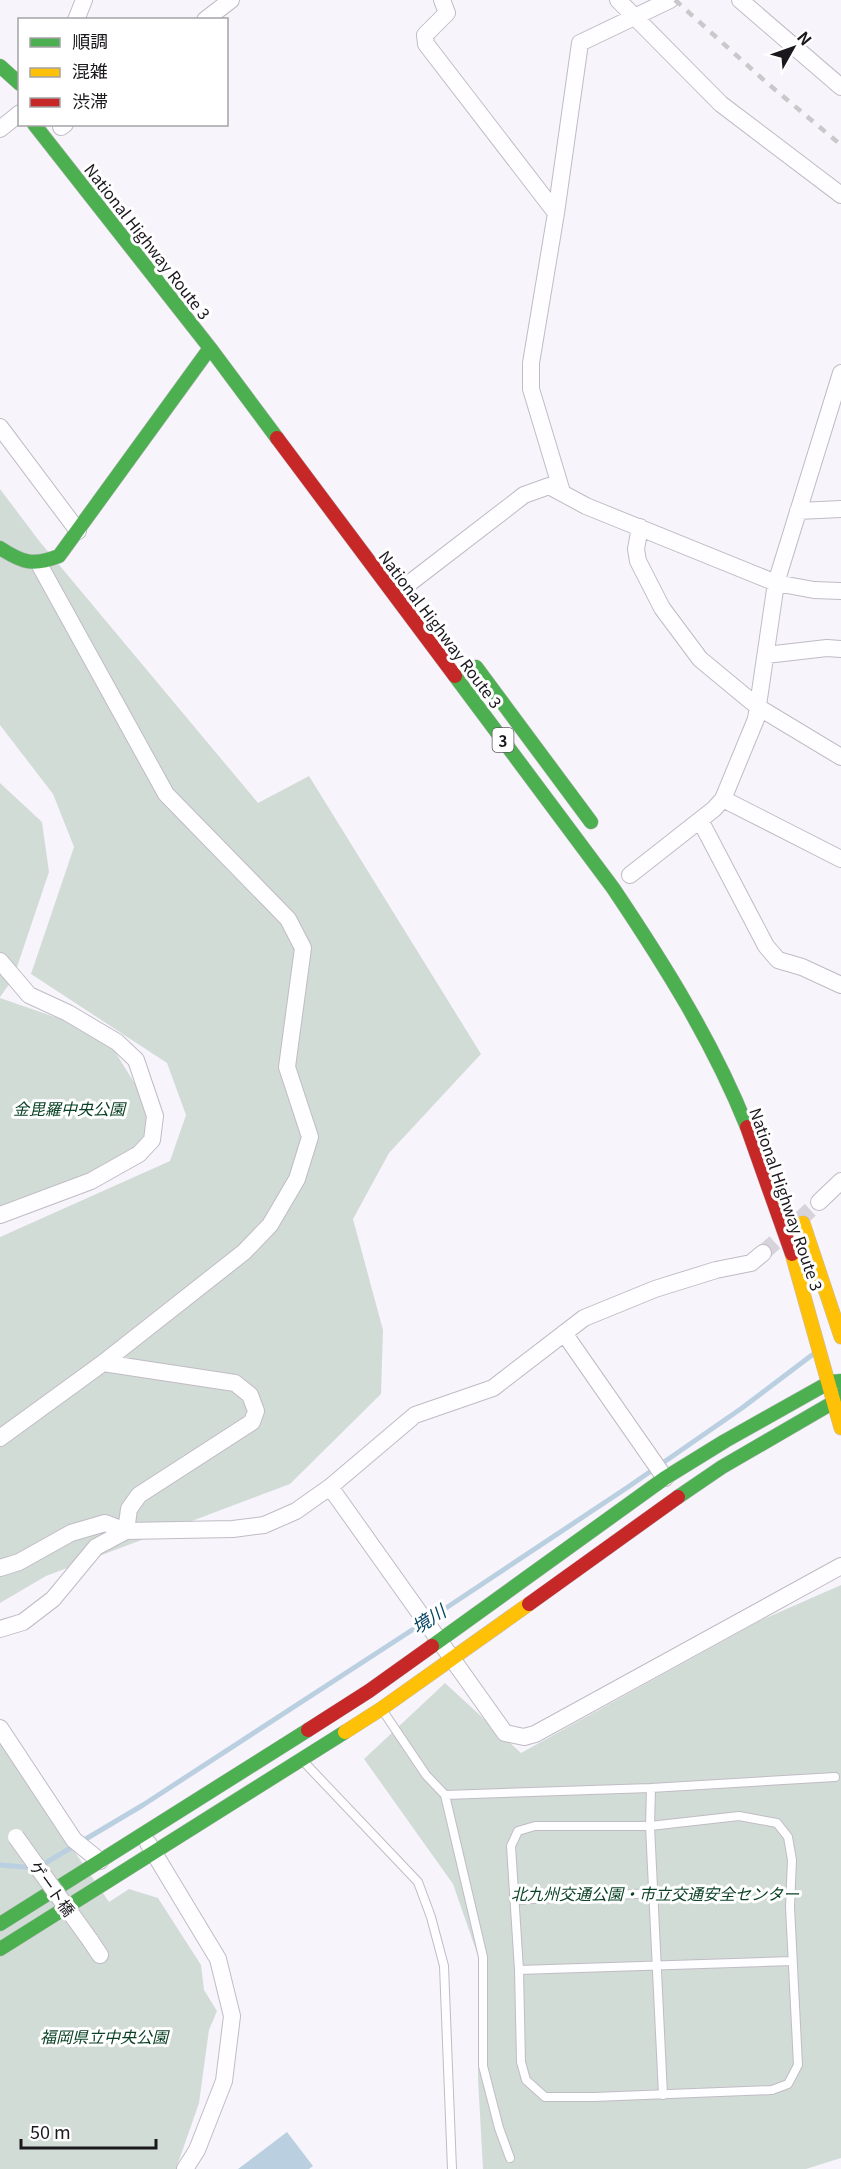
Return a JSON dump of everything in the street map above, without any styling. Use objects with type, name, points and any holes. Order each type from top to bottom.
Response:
[{"type":"main road","points":[[0,66],[18,82]]},
{"type":"main road","name":"National Highway Route 3","points":[[36,126],[210,348],[614,888],[661,959],[708,1043],[755,1145],[835,1382],[841,1428]]},
{"type":"main road","points":[[0,548],[17,560],[39,564],[59,556],[210,348]]},
{"type":"main road","name":"National Highway Route 3","points":[[467,656],[597,830]]},
{"type":"main road","name":"National Highway Route 3","points":[[798,1208],[841,1337]]},
{"type":"main road","points":[[0,1924],[369,1691],[665,1478],[725,1441],[835,1382]]},
{"type":"main road","points":[[0,1949],[381,1709],[722,1467],[838,1398]]},
{"type":"street","points":[[77,18],[84,0]]},
{"type":"street","points":[[208,18],[231,0]]},
{"type":"street","points":[[442,0],[447,13],[425,35],[426,44],[556,213]]},
{"type":"street","points":[[618,0],[641,14],[721,104],[841,195]]},
{"type":"street","points":[[562,492],[531,389],[531,363],[556,213],[580,43],[670,0]]},
{"type":"street","points":[[740,0],[841,87]]},
{"type":"street","points":[[0,129],[17,108]]},
{"type":"street","points":[[629,875],[723,800],[756,719],[776,582],[841,373]]},
{"type":"street","points":[[0,427],[78,531]]},
{"type":"street","points":[[411,582],[524,495],[549,486],[586,506],[776,582],[814,590],[841,591]]},
{"type":"street","points":[[798,511],[841,509]]},
{"type":"street","points":[[640,528],[636,549],[638,561],[663,608],[700,659],[758,707],[841,757]]},
{"type":"street","points":[[0,1438],[103,1363],[244,1252],[270,1225],[297,1179],[310,1137],[286,1067],[303,948],[288,919],[166,794],[39,564]]},
{"type":"street","points":[[766,655],[826,648],[841,649]]},
{"type":"street","points":[[723,800],[841,859]]},
{"type":"street","points":[[700,820],[766,946],[778,960],[802,967],[841,985]]},
{"type":"street","points":[[0,961],[28,995],[68,1013],[117,1042],[136,1060],[154,1116],[152,1140],[139,1154],[91,1181],[0,1215]]},
{"type":"street","points":[[819,1202],[841,1181]]},
{"type":"street","points":[[0,1568],[19,1562],[71,1533],[105,1523],[126,1531],[233,1529],[264,1524],[296,1511],[330,1487],[415,1416],[493,1388],[584,1318],[645,1293],[716,1270],[751,1263],[762,1253]]},
{"type":"street","points":[[564,1333],[665,1478]]},
{"type":"street","points":[[103,1363],[235,1383],[250,1395],[256,1411],[252,1422],[139,1495],[129,1509],[126,1531]]},
{"type":"street","points":[[330,1487],[505,1732],[524,1737],[535,1734],[597,1701],[841,1566]]},
{"type":"street","points":[[0,1629],[23,1622],[53,1599],[96,1547],[126,1531]]},
{"type":"street","points":[[0,1728],[74,1839],[100,1861]]},
{"type":"street","points":[[143,1834],[218,1959],[232,2016],[224,2081],[197,2150],[185,2169]]},
{"type":"street","name":"ゲート橋","points":[[16,1837],[100,1955]]},
{"type":"lane","points":[[369,1691],[426,1775],[445,1795],[483,1957],[483,2066],[499,2128],[510,2158]]},
{"type":"lane","points":[[286,1743],[418,1882],[431,1917],[444,1966],[452,2169]]},
{"type":"lane","points":[[445,1795],[651,1788],[835,1778]]},
{"type":"lane","points":[[651,1788],[650,1826],[663,2095]]},
{"type":"lane","points":[[739,1816],[777,1823],[788,1837],[792,1860],[790,1907],[798,2065],[788,2084],[772,2090],[545,2097],[526,2080],[521,2062],[519,1970],[514,1900],[511,1846],[518,1831],[536,1826],[650,1826],[739,1816]]},
{"type":"lane","points":[[514,1900],[654,1893]]},
{"type":"lane","points":[[519,1970],[792,1961]]},
{"type":"green space","points":[[0,489],[40,542],[258,803],[309,776],[481,1054],[389,1153],[353,1219],[383,1330],[381,1394],[290,1484],[46,1576],[0,1603],[0,1237],[170,1161],[186,1115],[167,1063],[31,974],[74,847],[53,794],[0,725]]},
{"type":"green space","points":[[0,783],[42,822],[49,872],[13,979],[0,997]]},
{"type":"green space","name":"金毘羅中央公園","points":[[0,998],[104,1034],[155,1116],[139,1154],[0,1215]]},
{"type":"green space","name":"北九州交通公園・市立交通安全センター","points":[[841,1585],[841,2158],[806,2169],[483,2169],[478,2079],[478,1956],[453,1884],[364,1759],[445,1683],[521,1753],[759,1621]]},
{"type":"green space","name":"福岡県立中央公園","points":[[0,1742],[109,1902],[129,1889],[158,1898],[201,1965],[204,1990],[217,2011],[209,2030],[199,2103],[176,2169],[0,2169]]},
{"type":"water","points":[[287,2132],[313,2166],[309,2169],[238,2169]]},
{"type":"waterway","name":"境川","points":[[0,1865],[37,1868],[143,1805],[628,1487],[742,1408],[812,1355]]},
{"type":"tunnel","points":[[763,1253],[819,1202]]},
{"type":"railway","points":[[675,0],[766,82],[841,145]]},
{"type":"traffic: fast","points":[[0,66],[18,82]]},
{"type":"traffic: fast","points":[[36,126],[210,348],[277,438]]},
{"type":"traffic: fast","points":[[0,548],[22,560],[35,562],[59,556],[210,348]]},
{"type":"traffic: fast","points":[[476,667],[591,822]]},
{"type":"traffic: fast","points":[[455,676],[613,888],[632,917],[703,1034],[734,1095],[747,1127]]},
{"type":"traffic: fast","points":[[432,1646],[665,1478],[725,1441],[830,1382],[841,1381]]},
{"type":"traffic: fast","points":[[678,1497],[722,1467],[834,1402],[841,1395]]},
{"type":"traffic: fast","points":[[0,1924],[308,1730]]},
{"type":"traffic: fast","points":[[0,1949],[345,1732]]},
{"type":"traffic: slow","points":[[803,1223],[841,1337]]},
{"type":"traffic: slow","points":[[792,1254],[841,1428]]},
{"type":"traffic: slow","points":[[345,1732],[529,1604]]},
{"type":"traffic: jam","points":[[277,438],[455,676]]},
{"type":"traffic: jam","points":[[747,1127],[792,1254]]},
{"type":"traffic: jam","points":[[529,1604],[678,1497]]},
{"type":"traffic: jam","points":[[308,1730],[369,1691],[432,1646]]}]
